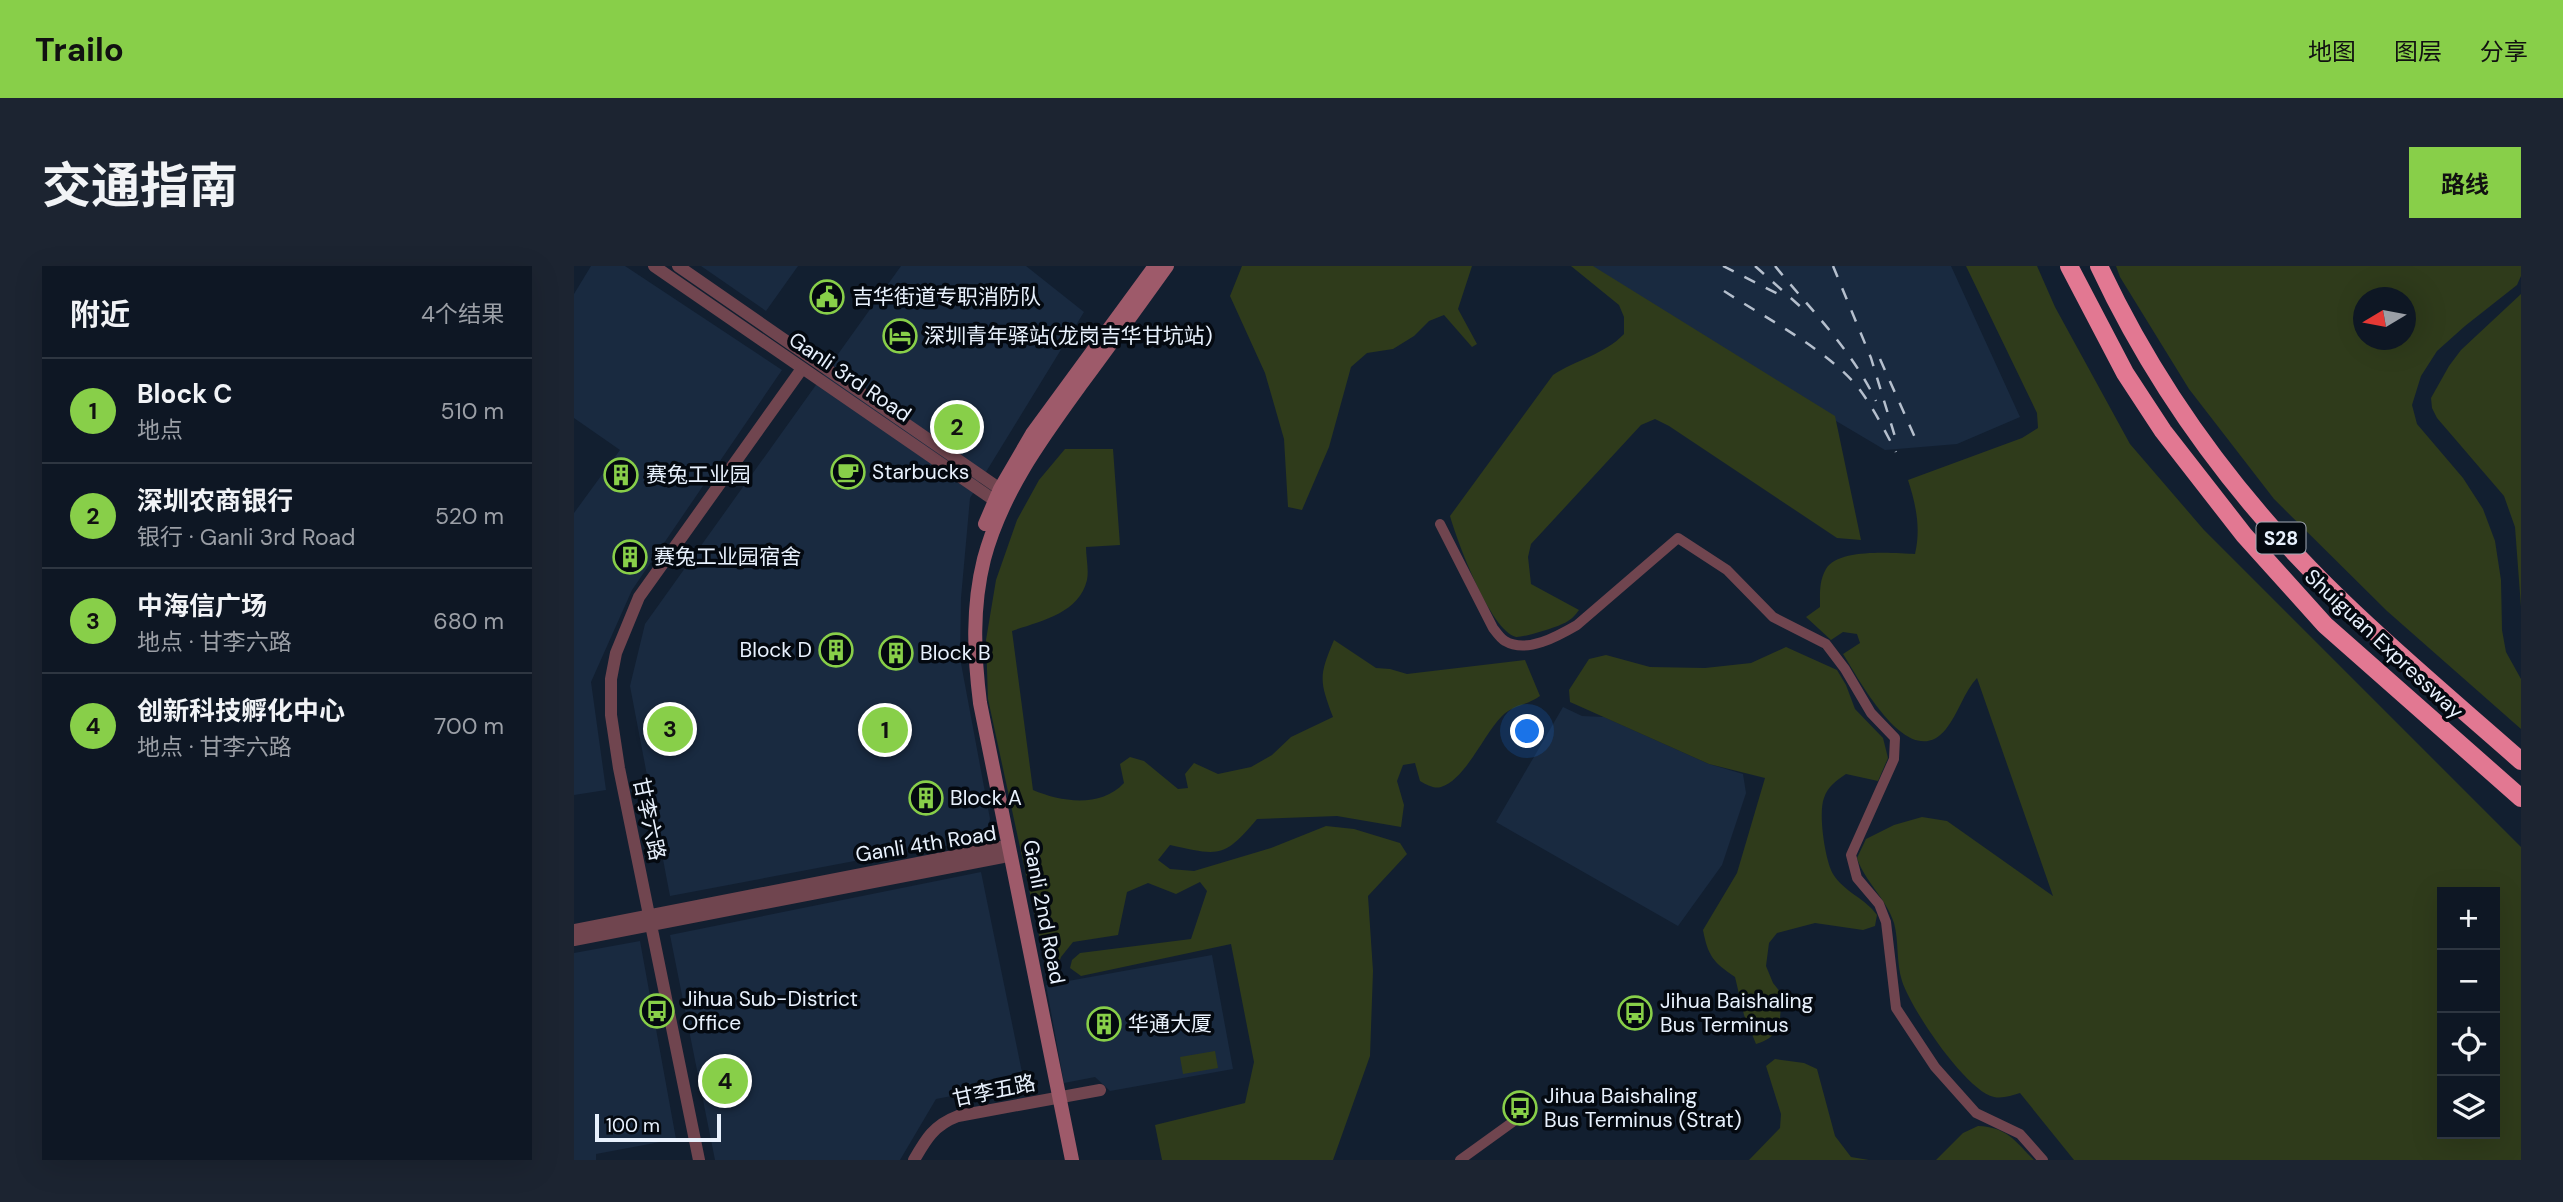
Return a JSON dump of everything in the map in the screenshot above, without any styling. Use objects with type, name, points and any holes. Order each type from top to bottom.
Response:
[{"type":"highway","name":"Shuiguan Expressway","points":[[2069,266],[2125,373],[2163,431],[2202,484],[2262,556],[2325,625],[2521,798]]},
{"type":"highway","name":"Shuiguan Expressway","points":[[2099,266],[2120,312],[2147,359],[2185,416],[2261,516],[2343,602],[2521,761]]},
{"type":"main road","name":"Ganli 2nd Road","points":[[1072,1160],[1055,1098],[1004,851],[980,703],[975,634],[984,561],[1000,496],[1032,434],[1155,266]]},
{"type":"main road","name":"Ganli 2nd Road","points":[[1000,496],[1167,266]]},
{"type":"main road","name":"Ganli 2nd Road","points":[[1055,1098],[1063,1160]]},
{"type":"street","name":"Ganli 3rd Road","points":[[654,266],[1000,496]]},
{"type":"street","name":"Ganli 3rd Road","points":[[678,266],[1000,496]]},
{"type":"street","name":"甘李六路","points":[[699,1160],[619,768],[611,715],[611,679],[616,653],[639,597],[801,369]]},
{"type":"street","points":[[1440,524],[1493,628],[1505,641],[1521,645],[1541,642],[1577,625],[1678,538],[1727,570],[1773,617],[1826,644],[1845,669],[1871,713],[1895,738],[1894,759],[1851,855],[1857,878],[1879,904],[1886,922],[1896,1008],[1935,1067],[1976,1113],[2020,1135],[2043,1160]]},
{"type":"street","name":"Ganli 4th Road","points":[[574,930],[650,920],[1004,851]]},
{"type":"street","name":"Ganli 4th Road","points":[[574,940],[650,920]]},
{"type":"street","name":"甘李五路","points":[[914,1160],[929,1135],[947,1120],[1100,1090]]},
{"type":"street","points":[[1460,1160],[1528,1111]]},
{"type":"shaded area","name":"赛兔工业园","points":[[591,266],[625,266],[782,370],[632,590],[591,682],[606,790],[574,795],[574,513],[620,450],[574,418],[574,294]]},
{"type":"shaded area","points":[[701,266],[798,266],[766,311]]},
{"type":"shaded area","points":[[901,266],[1026,266],[1084,312],[970,498],[961,598],[960,658],[990,819],[983,841],[902,852],[670,896],[630,686],[645,624]]},
{"type":"shaded area","points":[[1575,266],[1951,266],[2020,417],[1957,444],[1885,450]]},
{"type":"shaded area","points":[[1563,707],[1582,716],[1604,717],[1709,764],[1743,774],[1746,793],[1722,865],[1678,926],[1496,822]]},
{"type":"shaded area","points":[[981,872],[1024,1082],[936,1099],[900,1160],[715,1160],[670,935]]},
{"type":"shaded area","points":[[640,941],[676,1139],[596,1154],[596,1160],[574,1160],[574,953]]},
{"type":"shaded area","points":[[1212,955],[1233,1069],[1110,1091],[1095,1077],[1064,1083],[1046,985]]},
{"type":"green space","points":[[1242,266],[1472,266],[1458,309],[1477,344],[1472,347],[1444,315],[1429,321],[1414,336],[1393,349],[1367,353],[1351,367],[1329,447],[1302,510],[1288,507],[1284,439],[1265,373],[1230,296]]},
{"type":"green space","points":[[1571,266],[1593,266],[1835,416],[1861,540],[1837,538],[1655,419],[1641,425],[1531,544],[1528,557],[1531,584],[1579,610],[1564,623],[1534,634],[1516,637],[1506,631],[1496,619],[1476,583],[1450,516],[1553,375],[1608,347],[1624,334],[1624,317],[1619,305]]},
{"type":"green space","points":[[1966,266],[2037,266],[2055,307],[2130,444],[2204,530],[2521,847],[2521,1160],[2074,1160],[2020,1093],[1994,1097],[1969,1080],[1941,1047],[1916,1010],[1902,981],[1894,923],[1857,858],[1866,839],[1894,825],[1922,817],[1947,821],[2053,896],[1977,678],[1946,729],[1932,740],[1917,740],[1901,732],[1887,718],[1843,654],[1860,643],[1857,634],[1843,632],[1831,640],[1806,617],[1820,607],[1822,578],[1832,562],[1867,553],[1915,554],[1917,517],[1908,480],[2022,438],[2038,428],[2037,413]]},
{"type":"green space","points":[[2116,266],[2521,266],[2517,285],[2437,351],[2421,376],[2412,405],[2417,424],[2463,478],[2483,509],[2495,541],[2501,580],[2502,630],[2506,652],[2521,679],[2521,729],[2387,611],[2274,499],[2189,389],[2120,277]]},
{"type":"green space","points":[[2521,294],[2521,607],[2515,527],[2504,496],[2437,418],[2431,398],[2461,350]]},
{"type":"green space","points":[[1065,449],[1113,449],[1120,545],[1086,547],[1087,580],[1076,601],[1057,614],[1012,631],[1033,790],[1068,800],[1104,796],[1124,783],[1120,764],[1130,757],[1144,761],[1178,789],[1188,788],[1185,774],[1194,763],[1218,774],[1251,767],[1272,755],[1291,737],[1333,717],[1323,686],[1323,670],[1334,640],[1376,668],[1407,674],[1525,660],[1540,696],[1502,716],[1466,766],[1450,783],[1441,787],[1430,786],[1420,781],[1415,763],[1403,765],[1397,781],[1404,805],[1401,827],[1337,816],[1257,819],[1237,841],[1220,851],[1200,851],[1170,845],[1158,860],[1170,869],[1194,871],[1271,848],[1326,826],[1354,829],[1400,843],[1407,854],[1368,896],[1373,971],[1370,1056],[1333,1160],[1162,1160],[1155,1125],[1245,1103],[1254,1062],[1231,944],[1081,976],[1070,968],[1072,960],[1080,953],[1191,939],[1207,891],[1200,882],[1176,894],[1148,883],[1127,892],[1118,935],[1073,942],[1061,957],[1055,974],[1048,977],[988,699],[986,640],[996,580],[1017,520],[1039,480]]},
{"type":"green space","points":[[1786,647],[1837,670],[1855,709],[1883,738],[1888,758],[1878,781],[1846,774],[1828,790],[1822,805],[1825,848],[1833,874],[1877,915],[1875,926],[1863,930],[1815,923],[1777,933],[1769,943],[1766,966],[1773,983],[1781,993],[1779,1025],[1772,1036],[1756,1044],[1744,1015],[1735,977],[1713,958],[1703,930],[1737,873],[1765,778],[1709,764],[1570,702],[1569,690],[1589,659],[1606,655],[1650,667],[1705,668],[1751,663]]},
{"type":"green space","points":[[1215,1051],[1218,1068],[1183,1074],[1180,1057]]},
{"type":"green space","points":[[1775,1059],[1804,1063],[1817,1069],[1835,1136],[1851,1157],[1869,1160],[1749,1160],[1780,1128],[1781,1114],[1766,1066]]},
{"type":"green space","points":[[1978,1126],[2003,1132],[2034,1160],[1936,1160],[1963,1133]]},
{"type":"railway","points":[[1723,266],[1778,294]]},
{"type":"railway","points":[[1755,266],[1802,308]]},
{"type":"railway","points":[[1775,266],[1843,347],[1876,401]]},
{"type":"railway","points":[[1833,266],[1871,358],[1896,440]]},
{"type":"railway","points":[[1724,291],[1797,336],[1847,376],[1870,405],[1896,452]]},
{"type":"railway","points":[[1880,359],[1917,442]]},
{"type":"place","name":"吉华街道专职消防队","points":[[827,297]]},
{"type":"place","name":"深圳青年驿站(龙岗吉华甘坑站)","points":[[900,336]]},
{"type":"place","name":"深圳农商银行","points":[[957,427]]},
{"type":"place","name":"Starbucks","points":[[848,472]]},
{"type":"place","name":"赛兔工业园","points":[[621,475]]},
{"type":"place","name":"赛兔工业园宿舍","points":[[630,557]]},
{"type":"place","name":"Block D","points":[[836,650]]},
{"type":"place","name":"Block B","points":[[896,653]]},
{"type":"place","name":"中海信广场","points":[[670,729]]},
{"type":"place","name":"Block C","points":[[885,730]]},
{"type":"place","name":"Block A","points":[[926,798]]},
{"type":"place","name":"Jihua Sub-District Office","points":[[657,1011]]},
{"type":"place","name":"Jihua Baishaling Bus Terminus","points":[[1635,1013]]},
{"type":"place","name":"华通大厦","points":[[1104,1024]]},
{"type":"place","name":"创新科技孵化中心","points":[[725,1081]]},
{"type":"place","name":"Jihua Baishaling Bus Terminus (Strat)","points":[[1520,1108]]}]
